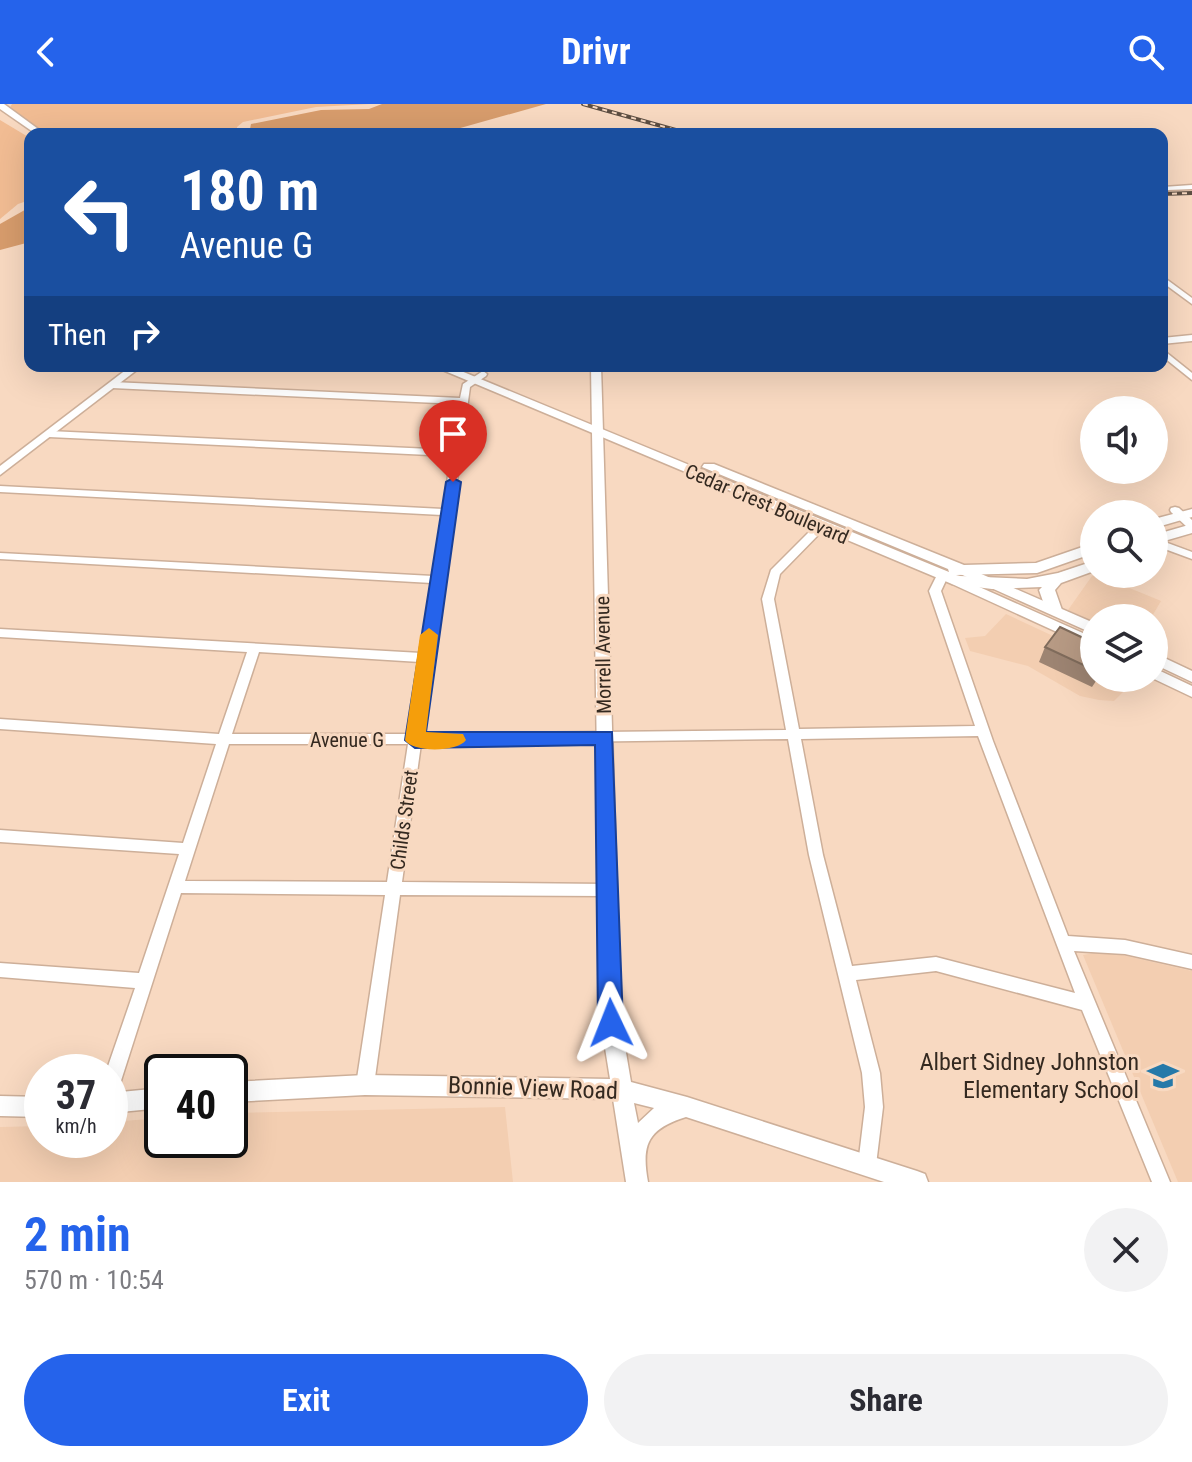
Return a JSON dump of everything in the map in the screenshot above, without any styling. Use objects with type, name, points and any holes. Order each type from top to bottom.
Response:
[{"type":"main road","points":[[0,108],[25,128]]},
{"type":"main road","points":[[0,108],[32,128]]},
{"type":"main road","name":"Cedar Crest Boulevard","points":[[460,372],[954,576]]},
{"type":"main road","name":"Cedar Crest Boulevard","points":[[472,372],[478,377]]},
{"type":"main road","points":[[1168,530],[1186,518]]},
{"type":"main road","name":"Cedar Crest Boulevard","points":[[826,522],[954,576]]},
{"type":"main road","points":[[954,576],[1037,568],[1080,553]]},
{"type":"main road","points":[[954,576],[997,586],[1054,581],[1080,571]]},
{"type":"main road","points":[[1054,581],[1047,590],[1054,610]]},
{"type":"street","points":[[1168,188],[1192,187]]},
{"type":"street","points":[[1168,283],[1192,302]]},
{"type":"street","points":[[1168,340],[1192,338]]},
{"type":"street","points":[[1168,357],[1192,377]]},
{"type":"street","points":[[0,472],[129,372]]},
{"type":"street","name":"Morrell Avenue","points":[[596,372],[611,1023],[637,1182]]},
{"type":"street","name":"Childs Street","points":[[365,1085],[466,386],[478,377]]},
{"type":"street","points":[[112,385],[464,401]]},
{"type":"street","points":[[49,434],[457,453]]},
{"type":"street","points":[[0,489],[449,512]]},
{"type":"street","points":[[826,522],[775,573],[768,589],[816,855],[871,1073],[874,1107],[867,1165]]},
{"type":"street","points":[[1168,546],[1192,556]]},
{"type":"street","points":[[0,556],[438,580]]},
{"type":"street","points":[[954,576],[935,591],[982,731],[1063,943],[1161,1182]]},
{"type":"street","name":"Cedar Crest Boulevard","points":[[954,576],[1080,630]]},
{"type":"street","name":"Cedar Crest Boulevard","points":[[997,586],[1054,610],[1080,627]]},
{"type":"street","points":[[0,633],[426,658]]},
{"type":"street","points":[[121,1054],[254,648]]},
{"type":"street","points":[[1168,665],[1192,677]]},
{"type":"street","points":[[1168,680],[1192,692]]},
{"type":"street","name":"Avenue G","points":[[0,724],[223,739],[415,740],[982,731]]},
{"type":"street","points":[[0,836],[188,849]]},
{"type":"street","points":[[176,887],[606,890]]},
{"type":"street","points":[[1063,943],[1125,947],[1192,962]]},
{"type":"street","points":[[847,974],[936,964],[1088,1004]]},
{"type":"street","points":[[0,970],[144,981]]},
{"type":"street","name":"Bonnie View Road","points":[[248,1091],[365,1085],[621,1089],[687,1107],[917,1182]]},
{"type":"street","points":[[0,1106],[24,1107]]},
{"type":"street","points":[[633,1158],[649,1122],[661,1113],[687,1107]]},
{"type":"shaded area","points":[[12,104],[370,104],[316,107],[243,122],[237,128],[37,128],[9,109]]},
{"type":"shaded area","points":[[382,104],[546,104],[460,128],[250,128],[251,124],[321,110],[369,109]]},
{"type":"shaded area","points":[[0,120],[24,134],[24,202],[0,219]]},
{"type":"shaded area","points":[[24,210],[24,244],[0,250],[0,224]]},
{"type":"shaded area","points":[[1084,588],[1130,588],[1161,601],[1159,604],[1080,604],[1080,616],[1068,610]]},
{"type":"shaded area","points":[[1006,614],[1080,648],[1080,692],[1123,692],[1114,701],[1080,696],[1028,666],[970,651],[965,638],[985,636]]},
{"type":"shaded area","name":"Albert Sidney Johnston Elementary School","points":[[1104,951],[1192,971],[1192,1182],[1178,1182],[1083,955]]},
{"type":"shaded area","points":[[505,1107],[513,1182],[0,1182],[0,1127],[24,1126],[24,1158],[128,1158],[128,1121],[144,1119],[144,1158],[248,1158],[248,1113]]},
{"type":"building","points":[[1060,627],[1080,636],[1080,663],[1045,647]]},
{"type":"railway","points":[[583,104],[669,128]]},
{"type":"railway","points":[[1168,194],[1192,193]]},
{"type":"slow traffic","points":[[429,635],[415,740],[456,740]]},
{"type":"place","name":"Albert Sidney Johnston Elementary School","points":[[1163,1076]]},
{"type":"route","points":[[453,482],[415,740],[605,737],[611,1023]]}]
